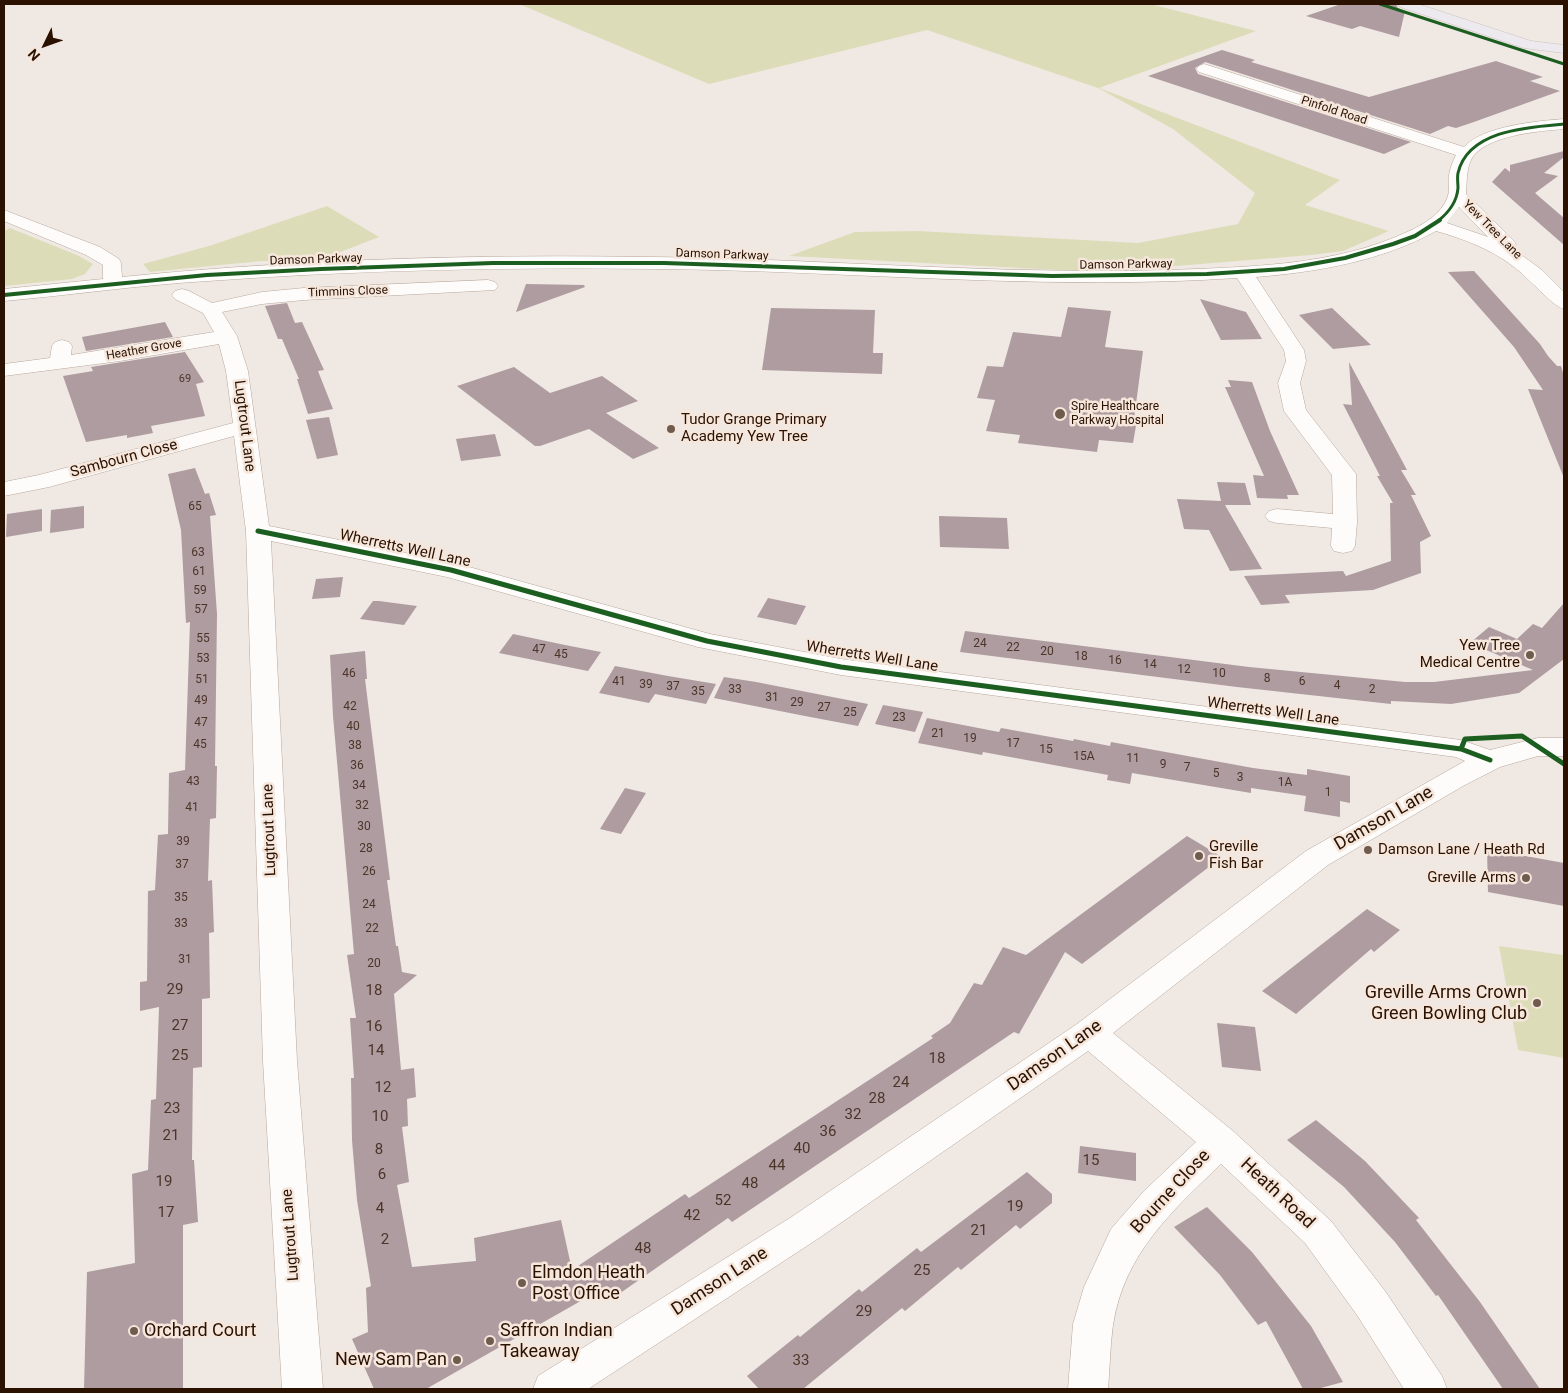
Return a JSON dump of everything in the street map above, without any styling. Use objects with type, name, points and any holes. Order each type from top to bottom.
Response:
[{"type":"main road","points":[[1406,4],[1529,45],[1564,49]]},
{"type":"street","name":"Pinfold Road","points":[[1204,69],[1466,153]]},
{"type":"street","points":[[1466,153],[1487,139],[1504,134],[1564,124]]},
{"type":"street","points":[[1504,134],[1536,142],[1564,140]]},
{"type":"street","name":"Yew Tree Lane","points":[[1433,225],[1444,216],[1457,195],[1458,173],[1466,153]]},
{"type":"street","name":"Yew Tree Lane","points":[[1457,195],[1564,303]]},
{"type":"street","points":[[4,215],[93,251],[112,263],[113,283]]},
{"type":"street","name":"Yew Tree Lane","points":[[1433,225],[1491,243],[1527,266]]},
{"type":"street","name":"Damson Parkway","points":[[4,295],[113,283],[300,270],[512,262],[667,264],[1107,277],[1243,272],[1305,266],[1359,254],[1401,240],[1433,225]]},
{"type":"street","points":[[1243,272],[1294,350],[1296,361],[1289,383],[1295,411],[1344,474],[1345,522],[1343,546]]},
{"type":"street","name":"Timmins Close","points":[[210,309],[262,298],[304,294],[456,294],[488,286]]},
{"type":"street","points":[[182,295],[210,309]]},
{"type":"street","name":"Lugtrout Lane","points":[[210,309],[227,336],[237,371],[258,531],[280,1061],[302,1389]]},
{"type":"street","name":"Heather Grove","points":[[4,370],[61,354],[120,355],[227,336]]},
{"type":"street","name":"Sambourn Close","points":[[4,489],[41,482],[244,427]]},
{"type":"street","points":[[1277,516],[1345,522]]},
{"type":"street","name":"Wherretts Well Lane","points":[[258,531],[451,570],[708,641],[841,666],[1460,749],[1490,760]]},
{"type":"street","name":"Damson Lane","points":[[554,1389],[806,1227],[1089,1033],[1317,858],[1453,779],[1490,760],[1512,752],[1564,747]]},
{"type":"street","name":"Heath Road","points":[[1089,1033],[1220,1141],[1318,1232],[1371,1303],[1427,1389]]},
{"type":"street","name":"Bourne Close","points":[[1088,1389],[1093,1324],[1104,1287],[1125,1241],[1157,1202],[1220,1141]]},
{"type":"green space","points":[[519,4],[1150,4],[1256,31],[1099,88],[1340,180],[1305,205],[1389,231],[1343,251],[1176,266],[1078,271],[789,256],[855,232],[918,231],[1138,243],[1238,224],[1255,193],[1173,129],[1098,88],[927,30],[709,84]]},
{"type":"green space","points":[[327,206],[379,237],[320,260],[261,261],[150,272],[143,264],[209,246]]},
{"type":"green space","points":[[10,228],[79,256],[93,264],[85,274],[72,279],[4,286],[4,231]]},
{"type":"green space","name":"Greville Arms Crown Green Bowling Club","points":[[1499,946],[1564,955],[1564,1058],[1518,1050]]},
{"type":"building","points":[[1341,4],[1396,4],[1398,8],[1405,11],[1399,37],[1360,26],[1352,29],[1306,16]]},
{"type":"building","points":[[1222,50],[1255,60],[1251,62],[1369,97],[1496,61],[1543,77],[1530,81],[1560,91],[1456,128],[1448,126],[1430,134],[1205,62],[1195,68],[1198,74],[1411,142],[1384,154],[1148,76]]},
{"type":"building","points":[[1564,151],[1564,157],[1544,173],[1558,176],[1535,193],[1564,218],[1564,245],[1492,182],[1505,168],[1510,172],[1510,165]]},
{"type":"building","points":[[1474,271],[1540,344],[1557,366],[1561,366],[1564,376],[1564,478],[1528,389],[1543,390],[1514,347],[1448,272]]},
{"type":"building","points":[[526,284],[584,285],[585,287],[516,312]]},
{"type":"building","points":[[1200,299],[1246,312],[1262,339],[1221,340]]},
{"type":"building","points":[[287,303],[295,323],[302,322],[324,370],[318,371],[333,409],[308,414],[297,379],[299,379],[282,339],[278,339],[265,306]]},
{"type":"building","points":[[1068,307],[1111,311],[1105,347],[1143,351],[1134,419],[1137,420],[1133,443],[1099,440],[1097,452],[1018,443],[1020,435],[986,431],[995,400],[977,398],[987,366],[1003,367],[1013,332],[1061,337]]},
{"type":"building","points":[[771,308],[875,310],[873,353],[883,353],[882,374],[762,370]]},
{"type":"building","points":[[1332,308],[1371,345],[1333,349],[1299,315]]},
{"type":"building","points":[[165,322],[173,337],[86,351],[82,337]]},
{"type":"building","points":[[185,352],[204,382],[196,384],[205,416],[151,426],[153,433],[86,442],[63,376],[93,371],[91,367]]},
{"type":"building","points":[[1349,362],[1407,470],[1401,470],[1416,495],[1411,495],[1431,536],[1420,542],[1421,573],[1373,590],[1285,595],[1290,603],[1261,605],[1244,576],[1343,571],[1346,576],[1391,561],[1390,503],[1393,503],[1377,476],[1380,476],[1343,404],[1352,405]]},
{"type":"building","points":[[514,367],[550,393],[602,376],[638,401],[606,413],[659,448],[633,459],[589,429],[540,446],[535,446],[457,386]]},
{"type":"building","points":[[1228,380],[1252,382],[1270,431],[1299,495],[1287,495],[1288,499],[1257,498],[1253,475],[1264,476],[1225,387],[1231,387]]},
{"type":"building","points":[[329,417],[338,455],[317,459],[306,420]]},
{"type":"building","points":[[495,434],[501,456],[461,461],[456,439]]},
{"type":"building","points":[[195,468],[205,494],[209,493],[216,515],[210,516],[217,614],[215,766],[217,766],[216,818],[210,819],[208,881],[212,880],[214,932],[209,933],[210,998],[202,999],[202,1067],[193,1068],[192,1160],[194,1160],[198,1222],[183,1225],[183,1389],[84,1389],[87,1272],[135,1263],[132,1174],[148,1170],[151,1100],[156,1099],[159,1007],[140,1011],[140,982],[147,981],[148,891],[155,890],[158,835],[168,834],[169,773],[185,770],[190,622],[186,623],[181,530],[168,474]]},
{"type":"building","points":[[1217,482],[1245,483],[1251,505],[1225,505],[1262,569],[1230,571],[1209,530],[1184,529],[1177,499],[1221,501]]},
{"type":"building","points":[[84,506],[84,528],[50,533],[51,510]]},
{"type":"building","points":[[42,509],[42,531],[6,537],[7,514]]},
{"type":"building","points":[[939,516],[1007,518],[1009,549],[940,547]]},
{"type":"building","points":[[343,577],[340,597],[312,599],[316,579]]},
{"type":"building","points":[[768,598],[806,606],[796,625],[757,617]]},
{"type":"building","points":[[373,601],[417,606],[404,625],[360,619]]},
{"type":"building","points":[[1564,603],[1564,659],[1519,693],[1451,704],[1391,701],[1391,704],[1237,687],[960,652],[965,631],[1249,667],[1405,682],[1434,682],[1533,670],[1470,643],[1489,627],[1517,639],[1533,624],[1542,628]]},
{"type":"building","points":[[513,634],[601,652],[588,671],[499,653]]},
{"type":"building","points":[[365,651],[367,679],[365,679],[390,880],[387,880],[396,946],[398,946],[402,972],[417,975],[394,994],[401,1070],[414,1068],[416,1097],[407,1099],[408,1126],[402,1127],[409,1182],[397,1185],[412,1267],[476,1261],[474,1238],[561,1220],[572,1270],[685,1194],[689,1198],[933,1038],[931,1036],[950,1023],[974,983],[982,985],[1003,947],[1026,955],[1187,836],[1222,857],[1082,964],[1065,952],[1019,1034],[1014,1032],[732,1222],[728,1218],[616,1296],[607,1286],[426,1389],[374,1389],[352,1339],[368,1332],[366,1288],[371,1286],[357,1200],[352,1140],[351,1078],[354,1078],[350,1018],[356,1018],[347,955],[354,954],[333,716],[330,655]]},
{"type":"building","points":[[615,666],[716,684],[706,704],[655,694],[649,703],[599,693]]},
{"type":"building","points":[[724,677],[868,704],[858,726],[714,698]]},
{"type":"building","points":[[883,705],[923,712],[915,732],[875,724]]},
{"type":"building","points":[[927,718],[999,732],[1001,728],[1110,746],[1111,742],[1253,768],[1307,775],[1307,769],[1350,776],[1350,803],[1340,801],[1340,817],[1304,811],[1306,796],[1251,788],[1251,793],[1132,773],[1130,784],[1107,780],[1108,775],[983,752],[982,755],[918,743]]},
{"type":"building","points":[[625,788],[646,793],[621,834],[600,829]]},
{"type":"building","name":"Greville Arms","points":[[1487,849],[1564,863],[1564,906],[1488,892]]},
{"type":"building","points":[[1367,909],[1400,930],[1374,952],[1371,949],[1296,1014],[1262,991]]},
{"type":"building","points":[[1217,1023],[1255,1027],[1261,1071],[1222,1067]]},
{"type":"building","points":[[1316,1120],[1365,1161],[1419,1218],[1416,1220],[1480,1302],[1540,1389],[1503,1389],[1438,1295],[1436,1296],[1395,1242],[1344,1187],[1287,1140]]},
{"type":"building","points":[[1080,1146],[1136,1153],[1136,1181],[1078,1173]]},
{"type":"building","points":[[1027,1172],[1052,1194],[1052,1203],[1020,1229],[1016,1225],[961,1270],[958,1267],[905,1311],[902,1308],[803,1389],[759,1389],[747,1376],[798,1335],[800,1337],[859,1289],[862,1292],[917,1248],[921,1252]]},
{"type":"building","points":[[1207,1207],[1252,1252],[1311,1326],[1343,1382],[1317,1389],[1303,1389],[1266,1321],[1258,1325],[1220,1275],[1174,1227]]},
{"type":"cycle path","points":[[1380,4],[1564,64]]},
{"type":"cycle path","points":[[4,295],[207,275],[378,266],[493,263],[664,263],[1052,276],[1207,274],[1284,269],[1370,252],[1415,236],[1433,226],[1445,215],[1457,194],[1458,173],[1462,160],[1472,147],[1483,141],[1511,132],[1564,124]]},
{"type":"cycle path","points":[[258,531],[451,570],[707,641],[841,667],[1461,749],[1490,760]]},
{"type":"cycle path","points":[[1461,749],[1465,739],[1522,736],[1564,764]]},
{"type":"place","name":"Spire Healthcare Parkway Hospital","points":[[1060,414]]},
{"type":"place","name":"Tudor Grange Primary Academy Yew Tree","points":[[671,429]]},
{"type":"place","name":"Yew Tree Medical Centre","points":[[1530,655]]},
{"type":"place","name":"Damson Lane / Heath Rd","points":[[1368,850]]},
{"type":"place","name":"Greville Fish Bar","points":[[1199,856]]},
{"type":"place","name":"Greville Arms","points":[[1526,878]]},
{"type":"place","name":"Greville Arms Crown Green Bowling Club","points":[[1537,1003]]},
{"type":"place","name":"Elmdon Heath Post Office","points":[[522,1283]]},
{"type":"place","name":"Orchard Court","points":[[134,1331]]},
{"type":"place","name":"Saffron Indian Takeaway","points":[[490,1341]]},
{"type":"place","name":"New Sam Pan","points":[[457,1360]]}]
